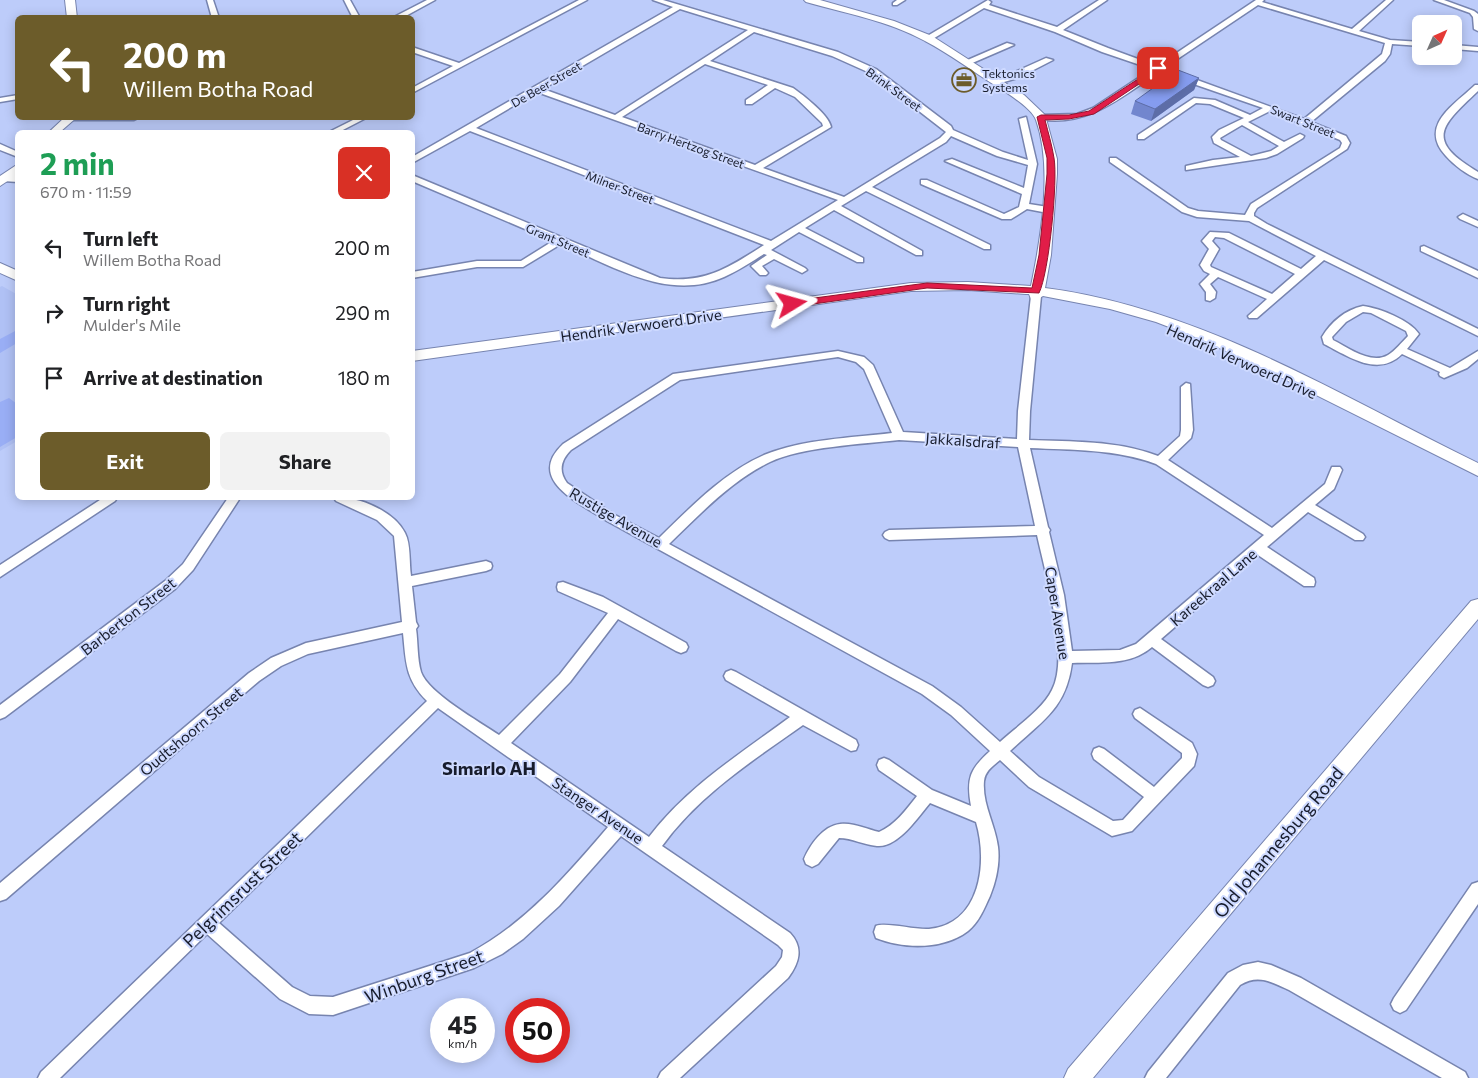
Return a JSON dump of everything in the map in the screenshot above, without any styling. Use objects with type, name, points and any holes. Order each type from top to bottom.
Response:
[{"type":"main road","points":[[70,0],[72,15]]},
{"type":"main road","points":[[809,0],[890,23],[928,38],[1020,97],[1041,117],[1051,158],[1044,255],[1036,294]]},
{"type":"main road","points":[[56,130],[68,120]]},
{"type":"main road","points":[[1044,255],[1048,275],[1055,286],[1086,300]]},
{"type":"main road","points":[[0,267],[15,275]]},
{"type":"main road","name":"Hendrik Verwoerd Drive","points":[[415,356],[870,294],[959,291],[1036,294],[1086,300],[1139,312],[1212,338],[1478,470]]},
{"type":"main road","name":"Hendrik Verwoerd Drive","points":[[1036,294],[1107,308],[1171,328],[1210,344],[1300,385],[1478,476]]},
{"type":"main road","name":"Old Johannesburg Road","points":[[1077,1078],[1478,606]]},
{"type":"street","points":[[210,0],[215,15]]},
{"type":"street","points":[[346,0],[355,15]]},
{"type":"street","points":[[401,15],[432,0]]},
{"type":"street","points":[[415,88],[584,0]]},
{"type":"street","name":"Brink Street","points":[[656,0],[834,54],[860,64],[873,71],[940,122],[950,132],[1000,154],[1033,164]]},
{"type":"street","points":[[895,4],[902,0]]},
{"type":"street","points":[[928,38],[992,0]]},
{"type":"street","points":[[1058,30],[1104,0]]},
{"type":"street","points":[[1353,32],[1390,0]]},
{"type":"street","points":[[1437,0],[1472,12],[1476,16],[1478,29]]},
{"type":"street","points":[[1041,117],[1069,117],[1091,113],[1259,1],[1389,42],[1412,43]]},
{"type":"street","name":"Swart Street","points":[[983,6],[1058,30],[1105,50],[1270,108],[1344,138],[1346,143],[1344,148],[1254,206],[1249,213],[1251,218]]},
{"type":"street","name":"De Beer Street","points":[[415,159],[679,7]]},
{"type":"street","points":[[615,118],[754,29]]},
{"type":"street","points":[[1306,122],[1382,59],[1386,54],[1389,42]]},
{"type":"street","points":[[967,62],[1010,45]]},
{"type":"street","points":[[1462,47],[1478,48]]},
{"type":"street","points":[[415,51],[458,66]]},
{"type":"street","points":[[997,82],[1049,60]]},
{"type":"street","points":[[703,62],[798,95],[828,125],[756,168]]},
{"type":"street","points":[[749,102],[774,86]]},
{"type":"street","points":[[1478,88],[1443,122],[1440,130],[1443,145],[1448,152],[1478,176]]},
{"type":"street","name":"Barry Hertzog Street","points":[[536,89],[845,200]]},
{"type":"street","points":[[0,100],[15,98]]},
{"type":"street","points":[[1141,138],[1194,100],[1212,102],[1251,118]]},
{"type":"street","points":[[1248,158],[1215,138],[1222,132],[1270,108]]},
{"type":"street","points":[[924,182],[1002,216],[1013,215],[1024,206],[1033,164],[1023,119]]},
{"type":"street","points":[[337,130],[358,120]]},
{"type":"street","points":[[1242,122],[1284,144]]},
{"type":"street","name":"Milner Street","points":[[469,128],[770,250],[802,270]]},
{"type":"street","points":[[763,273],[756,266],[770,250],[845,200],[943,140],[950,132]]},
{"type":"street","points":[[1189,168],[1198,165],[1265,157],[1300,136]]},
{"type":"street","points":[[0,147],[15,154]]},
{"type":"street","points":[[1113,160],[1152,189],[1192,213],[1251,218],[1478,334]]},
{"type":"street","points":[[949,161],[1027,193]]},
{"type":"street","points":[[1131,174],[1128,179],[1131,185],[1152,189]]},
{"type":"street","name":"Grant Street","points":[[415,179],[658,281],[675,282],[708,279],[724,274],[770,250]]},
{"type":"street","points":[[866,188],[987,247]]},
{"type":"street","points":[[1024,206],[1048,210]]},
{"type":"street","points":[[835,207],[919,253]]},
{"type":"street","points":[[1463,217],[1478,224]]},
{"type":"street","points":[[800,229],[860,260]]},
{"type":"street","points":[[1273,298],[1207,269],[1205,265],[1214,249],[1207,241],[1217,233],[1232,237],[1302,274]]},
{"type":"street","points":[[415,274],[477,264],[523,264],[531,261],[560,241]]},
{"type":"street","points":[[1424,249],[1478,275]]},
{"type":"street","points":[[1254,316],[1323,256]]},
{"type":"street","points":[[1210,298],[1211,292],[1204,284],[1216,274]]},
{"type":"street","name":"Caper Avenue","points":[[882,932],[901,937],[926,938],[955,929],[971,917],[983,892],[989,873],[990,846],[978,800],[975,778],[980,768],[1051,704],[1059,692],[1063,679],[1066,657],[1057,595],[1044,530],[1023,444],[1036,294]]},
{"type":"street","points":[[1369,309],[1413,331],[1413,338],[1401,350],[1384,363],[1371,363],[1331,344],[1326,337],[1356,311],[1369,309]]},
{"type":"street","points":[[1401,350],[1447,373],[1463,366],[1478,354]]},
{"type":"street","name":"Rustige Avenue","points":[[899,436],[869,366],[860,359],[847,355],[828,355],[683,375],[672,379],[567,448],[557,457],[554,466],[557,479],[573,494],[610,518],[927,690],[956,711],[1034,782],[1112,829],[1127,826],[1189,761],[1190,754],[1187,748],[1140,714]]},
{"type":"street","points":[[1160,461],[1185,438],[1187,430],[1186,387]]},
{"type":"street","name":"Jakkalsdraf","points":[[661,544],[698,508],[733,479],[766,459],[782,453],[824,445],[899,436],[1116,449],[1140,453],[1160,461],[1273,536]]},
{"type":"street","name":"Kareekraal Lane","points":[[1066,657],[1121,656],[1132,653],[1152,639],[1330,486],[1336,470]]},
{"type":"street","points":[[0,572],[108,500]]},
{"type":"street","name":"Barberton Street","points":[[0,713],[170,585],[188,567],[233,500]]},
{"type":"street","name":"Stanger Avenue","points":[[345,500],[376,513],[396,528],[400,535],[411,626],[414,672],[421,685],[436,701],[652,846],[791,946],[792,956],[782,972],[667,1078]]},
{"type":"street","points":[[1307,506],[1359,536]]},
{"type":"street","points":[[889,536],[1044,530]]},
{"type":"street","points":[[1258,548],[1309,582]]},
{"type":"street","points":[[406,582],[486,566]]},
{"type":"street","points":[[563,587],[589,596],[681,647]]},
{"type":"street","points":[[500,744],[565,678],[616,612]]},
{"type":"street","name":"Oudtshoorn Street","points":[[0,893],[254,677],[276,662],[306,649],[411,626]]},
{"type":"street","points":[[1152,639],[1208,681]]},
{"type":"street","points":[[730,676],[851,745]]},
{"type":"street","name":"Pelgrimsrust Street","points":[[47,1078],[436,701]]},
{"type":"street","points":[[652,846],[681,811],[702,792],[802,717]]},
{"type":"street","points":[[1099,754],[1154,796]]},
{"type":"street","points":[[884,765],[927,796],[984,818]]},
{"type":"street","points":[[812,859],[828,835],[838,830],[845,830],[879,839],[890,835],[898,829],[927,796]]},
{"type":"street","name":"Winburg Street","points":[[207,923],[286,993],[309,1005],[333,1006],[474,960],[492,952],[524,929],[551,904],[620,825]]},
{"type":"street","points":[[1400,1004],[1478,890]]},
{"type":"street","points":[[1154,1078],[1225,990],[1244,972],[1255,969],[1267,971],[1295,984],[1459,1078]]},
{"type":"shaded area","points":[[2,286],[15,293],[15,442],[0,451],[0,287]]},
{"type":"shaded area","points":[[15,331],[15,344],[0,353],[0,339]]},
{"type":"shaded area","points":[[9,398],[15,402],[15,438],[0,447],[0,402]]},
{"type":"building","points":[[1178,70],[1199,78],[1155,109],[1135,101]]},
{"type":"place","name":"Tektonics Systems","points":[[964,80]]},
{"type":"district","name":"Simarlo AH","points":[[489,768]]},
{"type":"route","points":[[792,304],[870,294],[885,290],[927,286],[967,286],[1036,291],[1044,255],[1051,174],[1051,158],[1041,117],[1069,117],[1091,113],[1158,68]]}]
